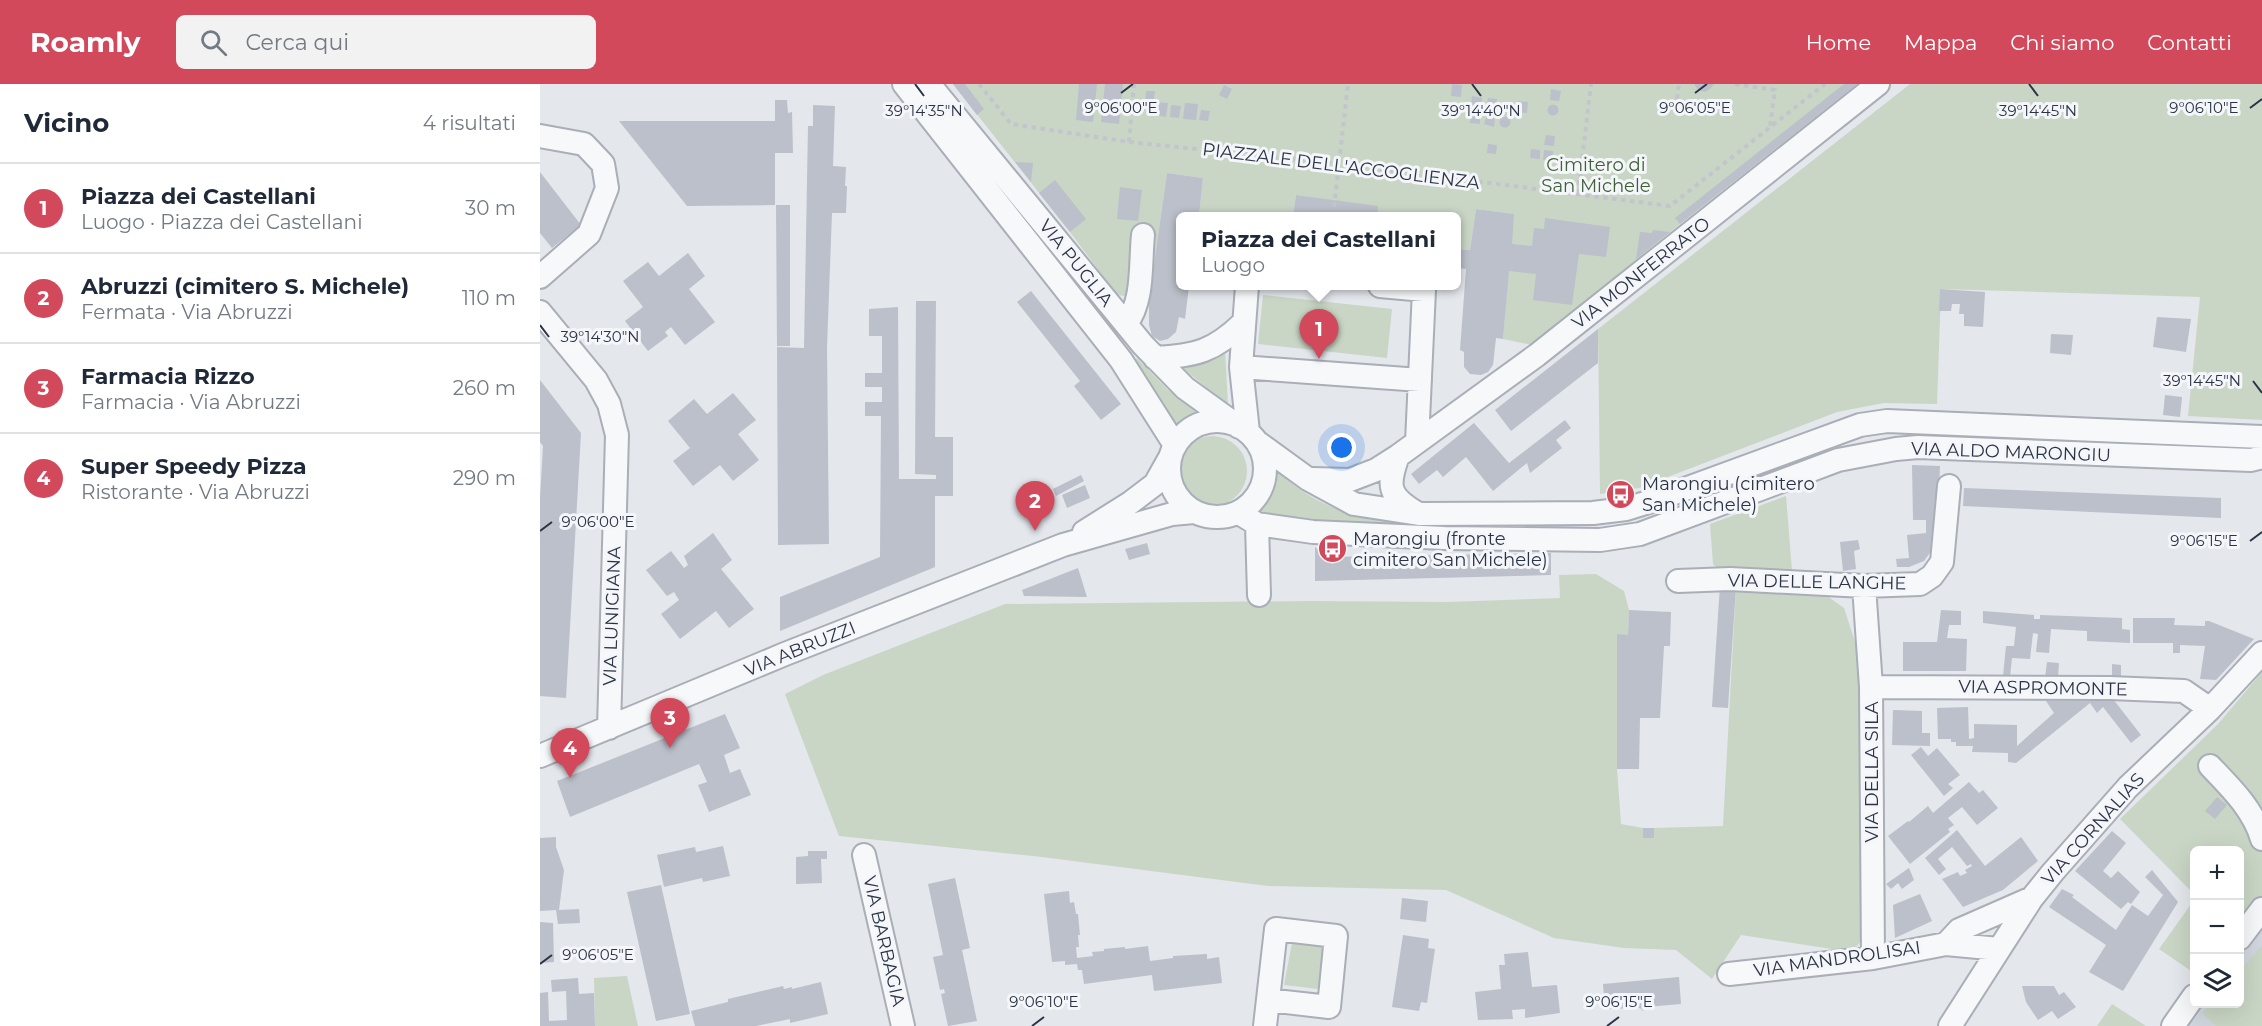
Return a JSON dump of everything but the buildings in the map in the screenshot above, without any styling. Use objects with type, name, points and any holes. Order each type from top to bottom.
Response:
[{"type":"street","name":"VIA PUGLIA","points":[[904,84],[1116,354],[1173,450]]},
{"type":"street","name":"VIA PUGLIA","points":[[929,84],[1155,358],[1185,388],[1248,434]]},
{"type":"street","name":"VIA MONFERRATO","points":[[1308,479],[1350,480],[1376,470],[1398,456],[1537,355],[1878,84]]},
{"type":"street","points":[[540,136],[584,144],[603,164],[607,188],[589,234],[540,277]]},
{"type":"street","points":[[1126,324],[1134,314],[1138,298],[1143,235]]},
{"type":"street","points":[[1246,290],[1241,367],[1248,434],[1264,457],[1266,473],[1261,490],[1252,503],[1248,518],[1259,595]]},
{"type":"street","points":[[1416,442],[1424,290]]},
{"type":"street","name":"VIA LUNIGIANA","points":[[540,312],[596,380],[609,404],[617,435],[609,728]]},
{"type":"street","points":[[1155,358],[1190,355],[1213,348],[1243,323]]},
{"type":"street","points":[[1241,367],[1420,380]]},
{"type":"street","points":[[1248,434],[1219,421],[1206,422],[1194,427],[1183,435],[1173,450],[1168,472],[1172,488],[1181,502],[1194,512],[1209,517],[1248,518]]},
{"type":"street","name":"VIA ALDO MARONGIU","points":[[1248,434],[1308,479],[1354,504],[1419,514],[1593,513],[1626,509],[1860,425],[1887,421],[2262,437]]},
{"type":"street","name":"VIA ALDO MARONGIU","points":[[1248,518],[1313,532],[1444,538],[1600,540],[1640,534],[1838,460],[1896,449],[1918,447],[2258,460]]},
{"type":"street","name":"VIA ABRUZZI","points":[[1063,545],[1130,503],[1155,484],[1173,450]]},
{"type":"street","points":[[1398,456],[1390,476],[1392,489],[1397,501],[1419,514]]},
{"type":"street","name":"VIA DELLE LANGHE","points":[[1678,580],[1742,579],[1864,586],[1920,584],[1932,576],[1942,562],[1949,486]]},
{"type":"street","name":"VIA ABRUZZI","points":[[540,756],[785,654],[1063,545],[1172,514],[1194,512]]},
{"type":"street","name":"VIA DELLA SILA","points":[[1864,586],[1871,687],[1873,958]]},
{"type":"street","name":"VIA CORNALIAS","points":[[1950,1026],[2032,898],[2053,872],[2128,787],[2210,709],[2262,653]]},
{"type":"street","name":"VIA ASPROMONTE","points":[[1871,687],[2110,688],[2184,691],[2210,709]]},
{"type":"street","points":[[2210,766],[2233,789],[2251,812],[2262,839]]},
{"type":"street","name":"VIA BARBAGIA","points":[[864,855],[903,1026]]},
{"type":"street","name":"VIA MANDROLISAI","points":[[1946,944],[1959,930],[2032,898]]},
{"type":"street","points":[[2244,933],[2262,909]]},
{"type":"street","name":"VIA MANDROLISAI","points":[[1728,974],[1873,958],[1946,944],[1999,949]]},
{"type":"street","points":[[1265,1026],[1268,1000]]},
{"type":"street","points":[[2173,1026],[2190,1002]]},
{"type":"path","name":"PIAZZALE DELL'ACCOGLIENZA","points":[[979,84],[1011,124],[1129,141],[1340,164],[1670,206],[1770,127]]},
{"type":"path","points":[[1129,141],[1134,84]]},
{"type":"path","points":[[1334,212],[1348,84]]},
{"type":"path","points":[[1578,194],[1591,84]]},
{"type":"path","points":[[1677,99],[1679,84]]},
{"type":"path","points":[[1735,84],[1770,87],[1775,90],[1770,127]]},
{"type":"path","points":[[1770,127],[1825,84]]},
{"type":"shaded area","points":[[2262,925],[2262,1026],[2186,1026],[2200,1008],[2244,1008],[2244,950]]},
{"type":"green space","name":"Cimitero di San Michele","points":[[953,84],[1857,84],[1532,345],[1503,339],[1513,214],[1476,209],[1470,250],[1461,249],[1461,212],[1377,212],[1377,207],[1296,195],[1294,212],[1199,212],[1203,178],[1167,173],[1149,299],[1117,295]]},
{"type":"green space","points":[[1910,84],[2262,84],[2262,420],[2188,416],[2200,297],[1941,289],[1937,404],[1884,403],[1837,412],[1639,488],[1600,494],[1598,329]]},
{"type":"green space","points":[[1263,295],[1392,309],[1387,358],[1258,344]]},
{"type":"green space","points":[[1225,349],[1228,405],[1180,366]]},
{"type":"green space","points":[[1137,358],[1168,390],[1198,410],[1170,428],[1158,398],[1133,362]]},
{"type":"green space","points":[[1205,436],[1219,436],[1232,442],[1241,451],[1247,464],[1245,484],[1237,496],[1219,506],[1205,506],[1192,500],[1183,491],[1177,478],[1177,464],[1183,451],[1192,442]]},
{"type":"green space","points":[[1277,471],[1314,498],[1333,507],[1371,518],[1438,524],[1438,531],[1346,525],[1255,511],[1270,494]]},
{"type":"green space","points":[[1786,496],[1792,571],[1844,608],[1858,651],[1862,698],[1862,940],[1852,952],[1741,935],[1712,979],[1676,950],[1624,948],[1554,938],[1446,890],[1268,886],[1042,857],[839,836],[785,694],[823,675],[1005,604],[1448,602],[1560,598],[1559,575],[1596,574],[1624,591],[1629,610],[1628,635],[1617,635],[1617,769],[1621,824],[1643,828],[1643,838],[1654,838],[1654,828],[1723,826],[1736,587],[1713,564],[1710,524]]},
{"type":"green space","points":[[2262,672],[2262,920],[2244,928],[2244,846],[2190,846],[2190,890],[2120,819],[2218,724]]},
{"type":"green space","points":[[2190,906],[2190,970],[2159,949]]},
{"type":"green space","points":[[1292,943],[1323,947],[1318,989],[1284,985]]},
{"type":"green space","points":[[2262,945],[2262,1026],[2216,1026],[2202,1013],[2207,1008],[2244,1008],[2244,966]]},
{"type":"green space","points":[[627,976],[638,1026],[595,1026],[594,978]]},
{"type":"green space","points":[[2112,1004],[2146,1026],[2097,1026]]},
{"type":"place","name":"Piazza dei Castellani","points":[[1319,359]]},
{"type":"place","name":"Marongiu (cimitero San Michele)","points":[[1621,494]]},
{"type":"place","name":"Abruzzi (cimitero S. Michele)","points":[[1035,531]]},
{"type":"place","name":"Marongiu (fronte cimitero San Michele)","points":[[1332,549]]},
{"type":"place","name":"Farmacia Rizzo","points":[[670,748]]},
{"type":"place","name":"Super Speedy Pizza","points":[[570,778]]}]
